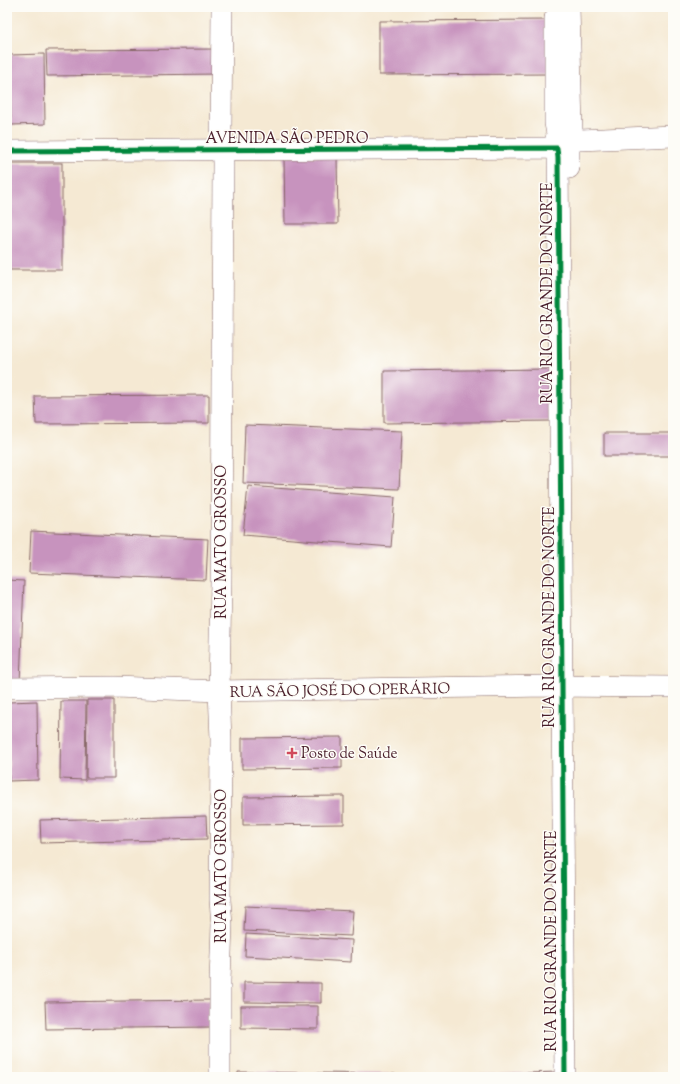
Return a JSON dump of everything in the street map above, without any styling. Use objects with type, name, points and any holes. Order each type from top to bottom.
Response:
[{"type":"street","name":"RUA MATO GROSSO","points":[[220,1077],[222,925],[220,900],[221,739],[219,692],[223,171],[222,7]]},
{"type":"street","name":"RUA RIO GRANDE DO NORTE","points":[[555,7],[555,123],[562,146],[565,443],[565,1077]]},
{"type":"street","name":"RUA RIO GRANDE DO NORTE","points":[[562,146],[572,130],[569,7]]},
{"type":"street","name":"AVENIDA SÃO PEDRO","points":[[7,151],[222,146],[562,146],[673,136]]},
{"type":"street","name":"AVENIDA SÃO PEDRO","points":[[7,144],[137,141],[222,146]]},
{"type":"street","name":"RUA SÃO JOSÉ DO OPERÁRIO","points":[[7,688],[115,688],[219,692],[564,687],[673,687]]},
{"type":"building","points":[[551,20],[551,74],[379,75],[379,21]]},
{"type":"building","points":[[218,49],[218,74],[47,76],[46,50]]},
{"type":"building","points":[[44,54],[45,124],[11,125],[10,55]]},
{"type":"building","points":[[337,156],[338,224],[285,224],[284,157]]},
{"type":"building","points":[[7,163],[62,163],[62,270],[7,270]]},
{"type":"building","points":[[552,369],[552,421],[384,423],[384,371]]},
{"type":"building","points":[[209,395],[209,423],[36,424],[35,396]]},
{"type":"building","points":[[245,425],[402,431],[399,489],[243,483]]},
{"type":"building","points":[[604,433],[673,433],[673,456],[604,456]]},
{"type":"building","points":[[248,486],[395,497],[391,547],[243,535]]},
{"type":"building","points":[[31,531],[208,539],[206,580],[29,573]]},
{"type":"building","points":[[7,580],[24,581],[20,683],[7,682]]},
{"type":"building","points":[[87,700],[114,700],[114,778],[86,778]]},
{"type":"building","points":[[37,701],[38,780],[9,781],[8,702]]},
{"type":"building","points":[[61,701],[86,701],[85,780],[60,779]]},
{"type":"building","name":"Posto de Saúde","points":[[342,737],[342,768],[242,769],[242,738]]},
{"type":"building","points":[[344,796],[344,824],[243,825],[243,797]]},
{"type":"building","points":[[206,816],[207,839],[41,843],[40,820]]},
{"type":"building","points":[[245,906],[353,911],[351,936],[244,931]]},
{"type":"building","points":[[246,934],[352,940],[351,962],[245,956]]},
{"type":"building","points":[[244,982],[321,983],[321,1003],[244,1002]]},
{"type":"building","points":[[210,1000],[210,1027],[46,1029],[45,1002]]},
{"type":"building","points":[[241,1006],[318,1006],[318,1029],[241,1028]]},
{"type":"building","points":[[238,1072],[395,1074],[395,1077],[238,1077]]},
{"type":"building","points":[[559,1072],[560,1077],[433,1077],[433,1076]]},
{"type":"cycle path","points":[[7,151],[557,148],[565,1077]]},
{"type":"place","name":"Posto de Saúde","points":[[292,753]]}]
